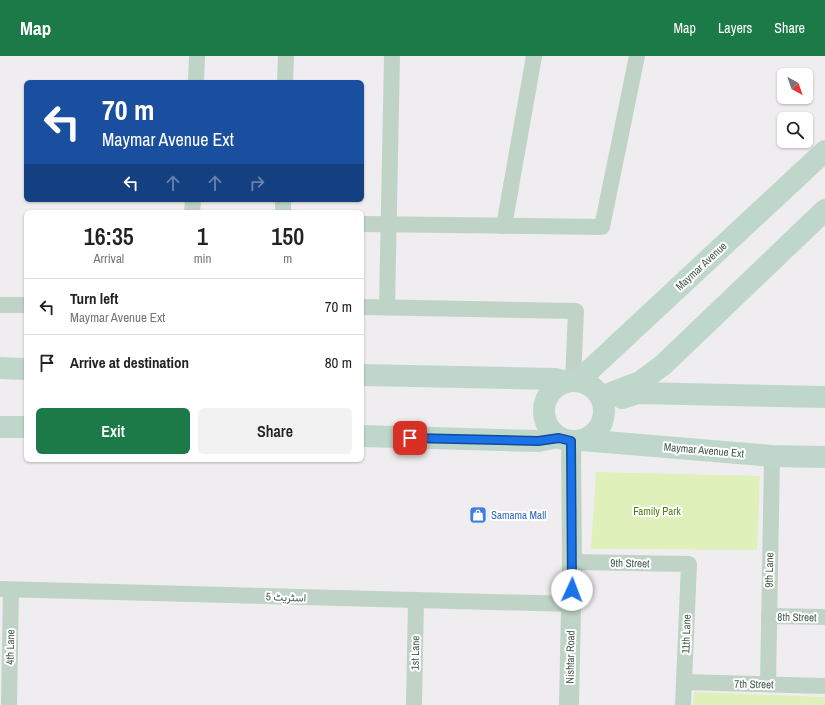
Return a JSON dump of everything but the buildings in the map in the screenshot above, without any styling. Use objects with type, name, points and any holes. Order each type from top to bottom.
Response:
[{"type":"main road","name":"Maymar Avenue","points":[[572,381],[825,151]]},
{"type":"main road","points":[[602,400],[640,382],[663,365],[825,210]]},
{"type":"main road","points":[[0,368],[24,369]]},
{"type":"main road","points":[[364,375],[556,379],[572,381],[589,384],[598,392],[602,400],[604,414],[601,425],[593,435],[571,440],[550,430],[545,419],[544,408],[548,396],[555,387],[572,381]]},
{"type":"main road","points":[[602,400],[638,393],[825,397]]},
{"type":"main road","points":[[0,427],[24,427]]},
{"type":"main road","name":"Maymar Avenue Ext","points":[[364,436],[538,441],[571,440],[772,456],[825,457]]},
{"type":"street","points":[[196,80],[197,56]]},
{"type":"street","points":[[285,80],[286,56]]},
{"type":"street","points":[[388,307],[392,56]]},
{"type":"street","points":[[504,226],[534,56]]},
{"type":"street","points":[[364,224],[602,227],[637,56]]},
{"type":"street","points":[[0,305],[24,305]]},
{"type":"street","points":[[364,307],[576,311],[572,381]]},
{"type":"street","name":"Nishtar Road","points":[[569,705],[572,562],[571,440]]},
{"type":"street","name":"9th Lane","points":[[768,684],[772,456]]},
{"type":"street","name":"9th Street","points":[[572,562],[689,564]]},
{"type":"street","name":"11th Lane","points":[[683,705],[689,564]]},
{"type":"street","name":"اسٹریٹ 5","points":[[5,589],[571,604]]},
{"type":"street","name":"4th Lane","points":[[5,589],[9,705]]},
{"type":"street","name":"1st Lane","points":[[414,705],[416,600]]},
{"type":"street","name":"8th Street","points":[[768,616],[825,617]]},
{"type":"street","name":"7th Street","points":[[684,682],[825,686]]},
{"type":"green space","name":"Family Park","points":[[596,472],[760,476],[757,550],[591,549]]},
{"type":"green space","points":[[694,692],[825,697],[825,705],[693,705]]},
{"type":"place","name":"Samama Mall","points":[[478,515]]},
{"type":"route","points":[[410,438],[538,441],[559,438],[571,441],[572,590]]}]
